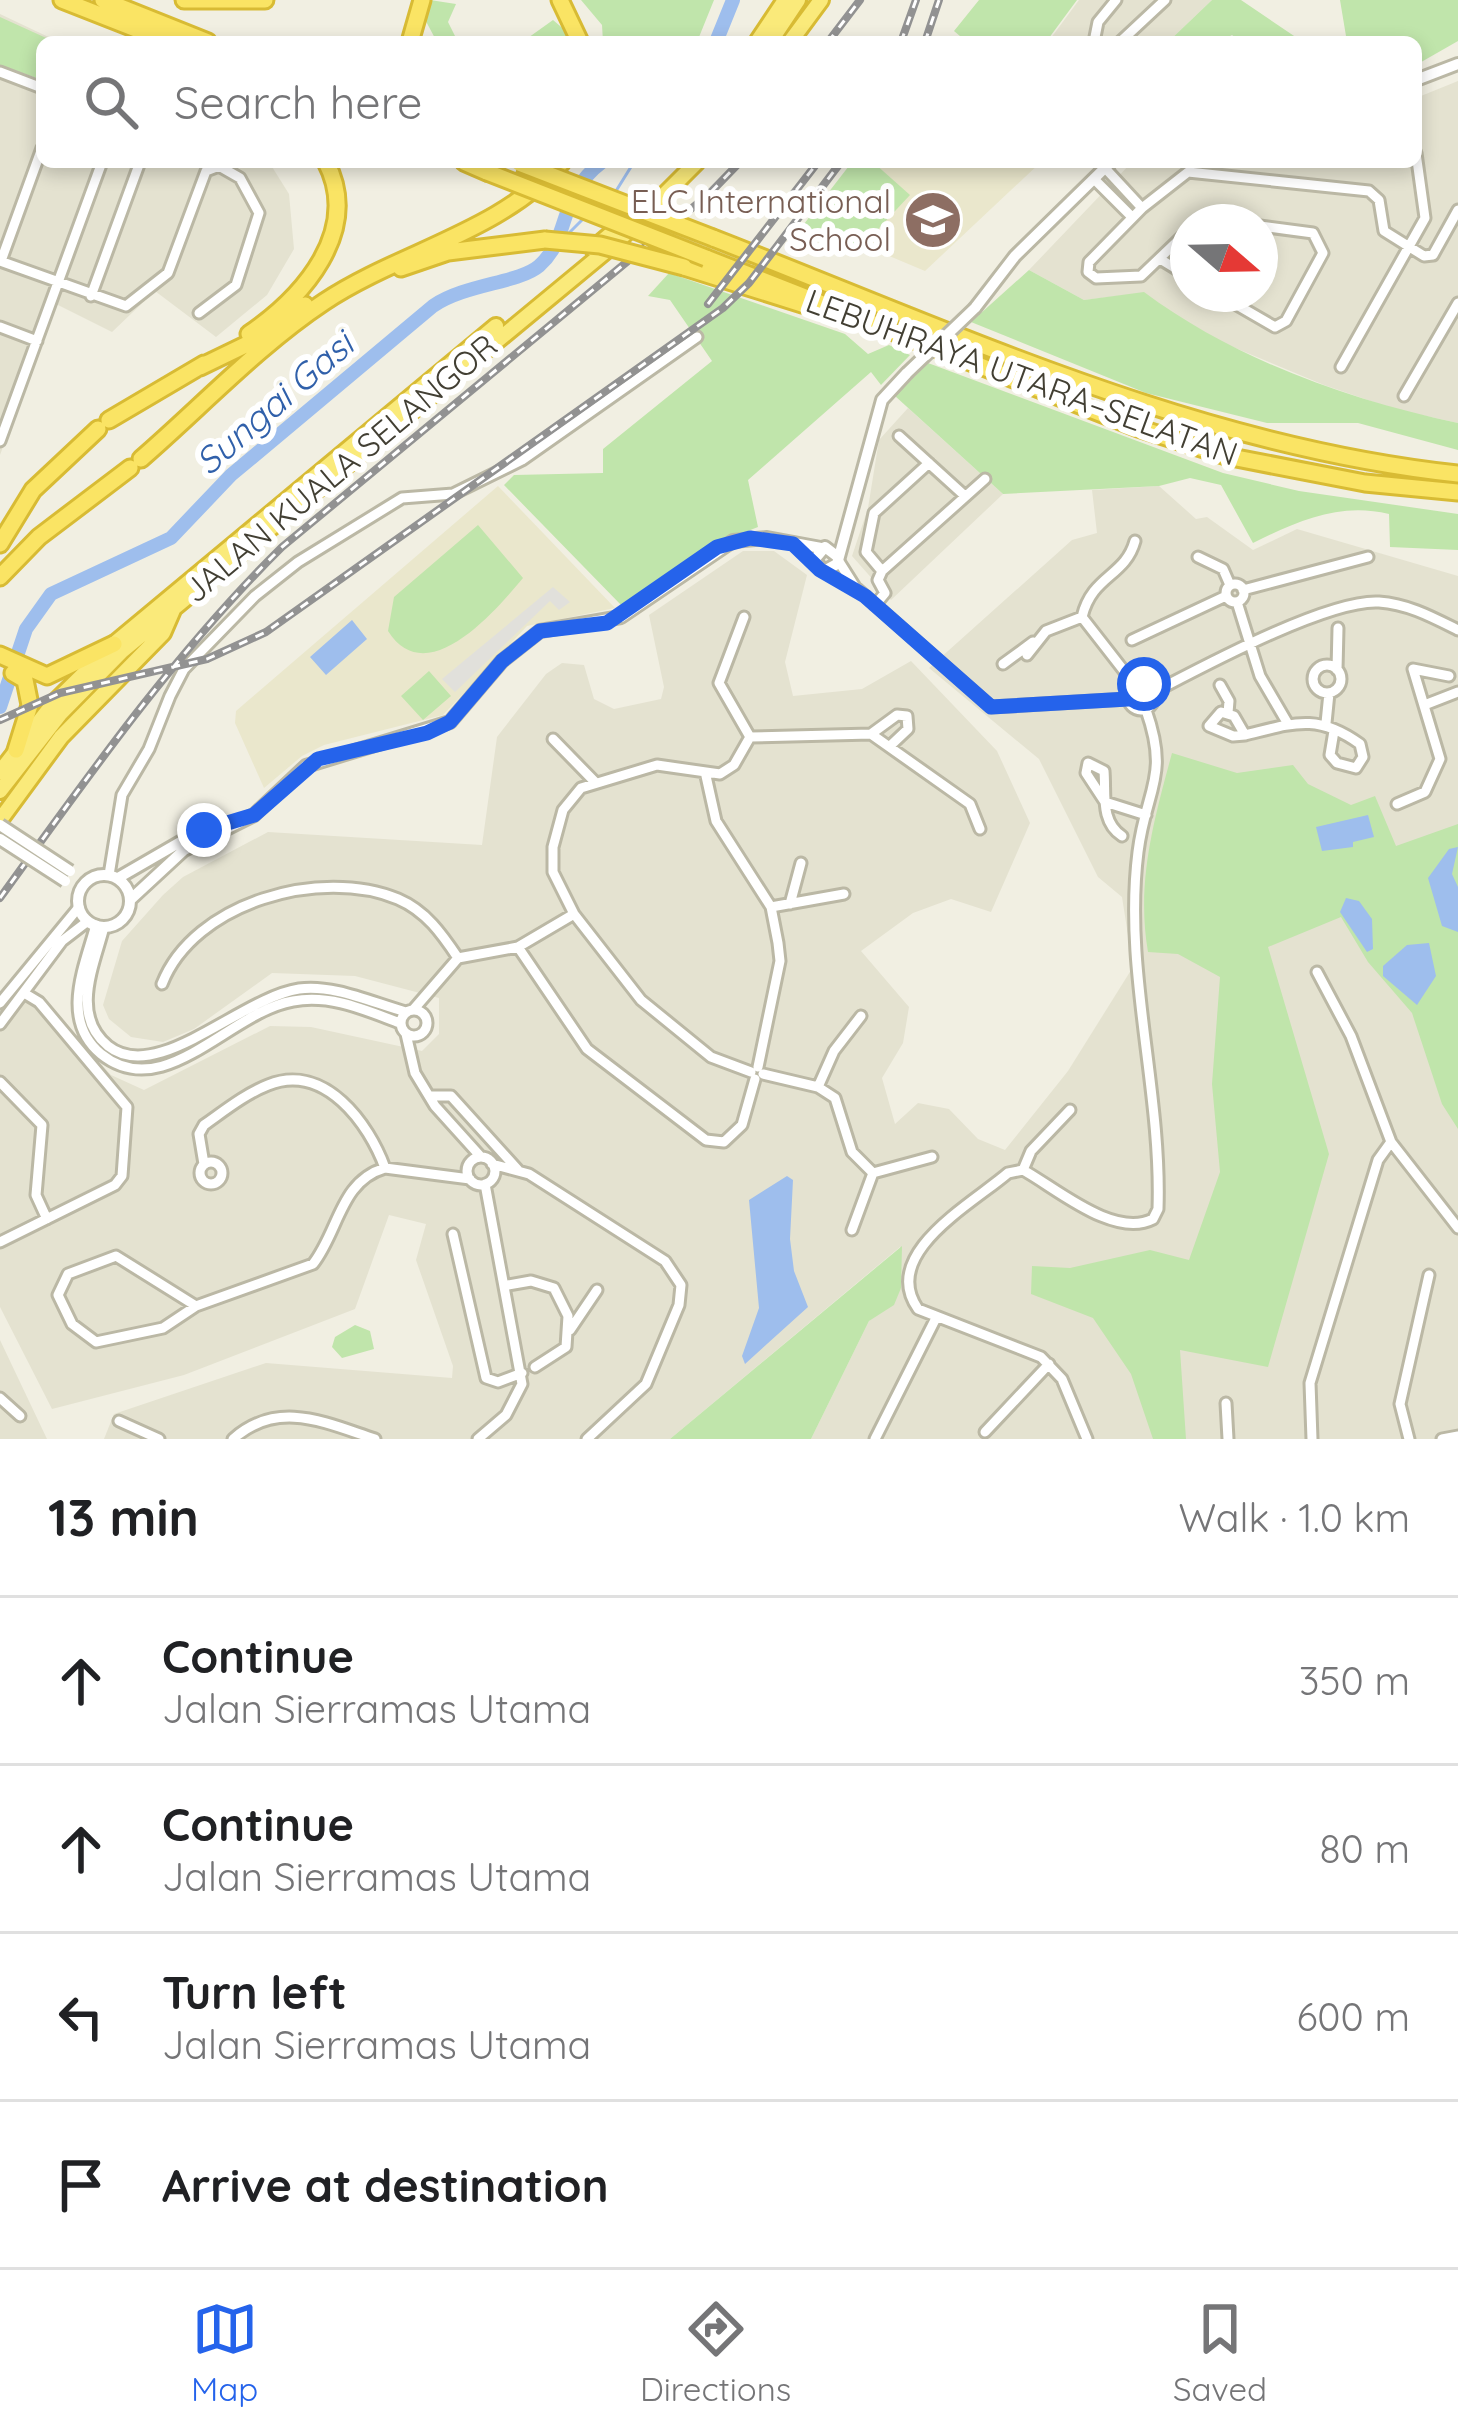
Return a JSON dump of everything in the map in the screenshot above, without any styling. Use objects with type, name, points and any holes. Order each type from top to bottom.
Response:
[{"type":"highway","points":[[62,0],[154,36]]},
{"type":"highway","points":[[103,0],[193,36]]},
{"type":"highway","points":[[184,0],[265,0]]},
{"type":"highway","points":[[412,36],[422,0]]},
{"type":"highway","points":[[560,0],[577,36]]},
{"type":"highway","points":[[570,0],[586,36]]},
{"type":"highway","points":[[758,36],[773,0]]},
{"type":"highway","points":[[760,36],[785,0]]},
{"type":"highway","points":[[774,36],[798,0]]},
{"type":"highway","points":[[794,36],[821,0]]},
{"type":"highway","points":[[117,21],[130,36]]},
{"type":"highway","points":[[1,542],[33,490],[104,424],[278,314],[324,258],[334,229],[335,197],[328,168]]},
{"type":"highway","name":"LEBUHRAYA UTARA–SELATAN","points":[[478,168],[1138,428],[1226,456],[1365,483],[1458,492]]},
{"type":"highway","name":"LEBUHRAYA UTARA–SELATAN","points":[[533,168],[1145,406],[1254,439],[1365,464],[1458,474]]},
{"type":"highway","points":[[542,168],[567,182]]},
{"type":"highway","points":[[200,367],[270,333],[338,282],[514,196],[544,168]]},
{"type":"highway","points":[[1,576],[319,305],[366,276],[523,198],[556,168]]},
{"type":"highway","name":"JALAN KUALA SELANGOR","points":[[0,772],[114,644],[610,234],[680,168]]},
{"type":"highway","name":"JALAN KUALA SELANGOR","points":[[0,790],[61,712],[175,605],[618,241],[692,168]]},
{"type":"highway","points":[[288,332],[395,270],[448,252],[545,240],[600,245],[773,298],[829,306]]},
{"type":"highway","points":[[0,823],[61,736],[164,633],[175,605]]},
{"type":"highway","points":[[0,666],[28,676],[59,672],[114,644]]},
{"type":"highway","points":[[0,655],[28,676]]},
{"type":"highway","points":[[16,750],[29,705],[28,676]]},
{"type":"street","points":[[1095,36],[1096,26],[1116,0]]},
{"type":"street","points":[[1126,36],[1165,0]]},
{"type":"street","points":[[1422,78],[1458,64]]},
{"type":"street","points":[[0,89],[3,73],[36,86]]},
{"type":"street","points":[[36,164],[0,261],[126,306],[168,273],[206,171],[214,168]]},
{"type":"street","points":[[0,441],[100,168]]},
{"type":"street","points":[[91,296],[138,168]]},
{"type":"street","points":[[200,314],[236,285],[260,213],[240,178],[222,168]]},
{"type":"street","points":[[828,571],[831,553],[846,533],[882,400],[1105,168]]},
{"type":"street","points":[[1110,168],[1142,208]]},
{"type":"street","points":[[1341,367],[1427,212],[1419,168]]},
{"type":"street","points":[[1170,249],[1134,278],[1096,278],[1088,272],[1089,262],[1132,217],[1188,172],[1369,191],[1378,200],[1384,231],[1424,256],[1433,255],[1458,210]]},
{"type":"street","points":[[1094,179],[1132,217]]},
{"type":"street","points":[[1249,312],[1275,327],[1286,321],[1323,253],[1313,233],[1278,228]]},
{"type":"street","points":[[1160,259],[1170,265]]},
{"type":"street","points":[[1404,396],[1458,303]]},
{"type":"street","points":[[0,327],[37,341]]},
{"type":"street","points":[[130,900],[113,877],[122,795],[149,749],[184,670],[255,596],[298,562],[402,498],[453,494],[522,460],[698,337]]},
{"type":"street","points":[[0,393],[16,399]]},
{"type":"street","points":[[899,436],[964,496]]},
{"type":"street","points":[[882,571],[866,552],[874,513],[928,463]]},
{"type":"street","points":[[874,605],[884,593],[878,580],[882,571],[985,479]]},
{"type":"street","points":[[0,1024],[62,941],[125,915],[130,900],[160,867],[254,815],[318,759],[427,733],[450,722],[502,661],[540,631],[621,617],[733,541],[767,538],[831,553],[874,605],[991,707],[1128,699]]},
{"type":"street","points":[[1003,664],[1037,639],[1082,617],[1092,587],[1129,557],[1136,541]]},
{"type":"street","points":[[793,544],[865,596]]},
{"type":"street","points":[[814,560],[831,553]]},
{"type":"street","points":[[1198,556],[1223,569],[1228,591],[1252,640],[1260,676],[1288,724]]},
{"type":"street","points":[[1132,640],[1228,591],[1368,557]]},
{"type":"street","points":[[1237,602],[1243,590]]},
{"type":"street","points":[[1087,1439],[1062,1379],[1049,1364],[937,1318],[912,1300],[907,1274],[910,1259],[1008,1173],[1023,1170],[1106,1216],[1143,1224],[1158,1209],[1133,899],[1159,762],[1146,710],[1154,692],[1252,640],[1372,602],[1416,609],[1458,630]]},
{"type":"street","points":[[744,617],[719,683],[750,737]]},
{"type":"street","points":[[1082,617],[1136,685],[1154,692]]},
{"type":"street","points":[[1228,713],[1211,718],[1209,726],[1233,736],[1288,724],[1330,727],[1330,693],[1340,684],[1338,628]]},
{"type":"street","points":[[1027,656],[1037,639]]},
{"type":"street","points":[[1330,693],[1318,690],[1314,674],[1324,666],[1337,670]]},
{"type":"street","points":[[1397,804],[1425,792],[1438,768],[1427,704],[1417,692],[1413,669],[1449,676]]},
{"type":"street","points":[[1128,699],[1136,685]]},
{"type":"street","points":[[1220,686],[1229,701],[1228,713],[1245,735]]},
{"type":"street","points":[[1427,704],[1458,692]]},
{"type":"street","points":[[1128,699],[1134,709],[1146,710]]},
{"type":"street","points":[[872,734],[897,715],[908,716],[908,728],[890,746]]},
{"type":"street","points":[[750,737],[872,734],[970,804],[980,829]]},
{"type":"street","points":[[750,737],[728,770],[706,776],[657,765],[594,782],[563,810],[553,872],[574,914],[641,1000],[711,1057],[818,1087],[841,1107],[852,1152],[873,1173]]},
{"type":"street","points":[[553,739],[594,782]]},
{"type":"street","points":[[518,947],[587,1049],[706,1140],[724,1142],[736,1134],[757,1073],[780,961],[771,907],[722,835],[706,776]]},
{"type":"street","points":[[1122,836],[1110,827],[1105,802],[1146,815]]},
{"type":"street","points":[[0,823],[68,876],[96,924],[86,1011],[100,1039],[130,1058],[164,1055],[253,1002],[300,989],[333,992],[410,1019],[422,1034]]},
{"type":"street","points":[[0,839],[68,876],[113,877],[201,830],[235,824]]},
{"type":"street","points":[[790,904],[800,863]]},
{"type":"street","points":[[0,1004],[79,902],[92,878]]},
{"type":"street","points":[[162,984],[178,954],[226,915],[302,891],[351,891],[401,900],[438,927],[458,958]]},
{"type":"street","points":[[771,907],[844,894]]},
{"type":"street","points":[[472,1167],[469,1141],[415,1073],[410,1019],[458,958],[518,947],[574,914]]},
{"type":"street","points":[[1317,972],[1351,1036],[1391,1142],[1458,1228]]},
{"type":"street","points":[[0,1242],[119,1181],[127,1107],[39,1001],[24,993]]},
{"type":"street","points":[[818,1087],[834,1051],[861,1016]]},
{"type":"street","points":[[410,1019],[422,1034]]},
{"type":"street","points":[[413,1056],[422,1034]]},
{"type":"street","points":[[0,1082],[42,1125],[36,1195],[47,1219]]},
{"type":"street","points":[[204,1164],[199,1134],[204,1125],[268,1085],[293,1082],[328,1092],[359,1115],[385,1168]]},
{"type":"street","points":[[429,1096],[452,1096],[513,1169],[665,1261],[681,1286],[679,1305],[646,1384],[587,1439]]},
{"type":"street","points":[[1023,1170],[1030,1151],[1070,1110]]},
{"type":"street","points":[[1312,1439],[1310,1383],[1378,1160],[1391,1142]]},
{"type":"street","points":[[873,1173],[932,1156]]},
{"type":"street","points":[[472,1167],[490,1174]]},
{"type":"street","points":[[196,1306],[116,1256],[68,1274],[58,1295],[79,1333],[103,1343],[163,1328],[196,1306],[313,1264],[348,1192],[372,1172],[385,1168],[449,1177],[472,1167],[490,1174],[513,1169]]},
{"type":"street","points":[[852,1230],[873,1173]]},
{"type":"street","points":[[478,1439],[519,1398],[522,1373],[490,1174]]},
{"type":"street","points":[[453,1234],[484,1375],[498,1382],[522,1373]]},
{"type":"street","points":[[1409,1439],[1400,1404],[1429,1275]]},
{"type":"street","points":[[508,1285],[531,1281],[554,1288],[562,1297],[568,1330]]},
{"type":"street","points":[[535,1366],[562,1352],[568,1330],[597,1290]]},
{"type":"street","points":[[875,1439],[937,1318]]},
{"type":"street","points":[[986,1432],[1049,1364]]},
{"type":"street","points":[[0,1398],[20,1416]]},
{"type":"street","points":[[1226,1403],[1228,1439]]},
{"type":"street","points":[[233,1439],[248,1427],[302,1415],[375,1439]]},
{"type":"street","points":[[118,1421],[159,1439]]},
{"type":"street","points":[[1442,1439],[1458,1436]]},
{"type":"shaded area","points":[[1079,0],[1212,0],[1174,36],[1052,36]]},
{"type":"shaded area","points":[[0,14],[46,36],[36,36],[36,168],[273,168],[289,194],[294,249],[267,295],[216,337],[155,291],[112,332],[56,304],[0,455]]},
{"type":"shaded area","points":[[1458,81],[1458,423],[1394,409],[1324,385],[1199,333],[1170,312],[1278,312],[1278,204],[1170,204],[1170,312],[1144,293],[1084,300],[1029,270],[1126,168],[1422,168],[1422,96]]},
{"type":"shaded area","name":"ELC International School","points":[[880,168],[1035,168],[925,271],[863,245],[909,195]]},
{"type":"shaded area","points":[[908,408],[1003,494],[891,600],[852,556],[868,508],[879,440]]},
{"type":"shaded area","points":[[498,486],[615,608],[527,626],[443,715],[324,745],[302,756],[264,788],[235,723],[236,711]]},
{"type":"shaded area","points":[[1159,486],[1196,519],[1207,517],[1253,550],[1297,529],[1458,576],[1458,1439],[811,1439],[869,1321],[901,1288],[900,1247],[670,1439],[104,1439],[114,1414],[266,1363],[452,1378],[453,1366],[416,1260],[426,1224],[389,1215],[355,1309],[184,1375],[52,1409],[0,1307],[0,1015],[26,981],[111,1075],[144,1090],[270,1026],[311,1027],[422,1051],[439,1034],[439,998],[355,976],[272,973],[194,1029],[163,1042],[131,1037],[109,1019],[103,1005],[122,941],[163,895],[183,877],[268,832],[482,845],[497,737],[546,674],[562,663],[584,665],[594,699],[614,709],[661,699],[664,687],[649,615],[743,551],[774,551],[807,575],[785,662],[793,696],[862,689],[911,661],[997,751],[1030,823],[991,912],[951,899],[913,913],[861,951],[909,1007],[903,1043],[882,1078],[895,1124],[918,1103],[949,1109],[978,1139],[1005,1150],[1068,1071],[1133,967],[1122,897],[1098,877],[1039,759],[929,668],[1072,540],[1097,533],[1092,490]]},
{"type":"shaded area","points":[[553,587],[570,602],[559,610],[550,601],[455,692],[442,679]]},
{"type":"shaded area","points":[[0,1340],[47,1439],[0,1439]]},
{"type":"green space","points":[[430,0],[456,4],[448,22],[455,36],[434,36],[421,12]]},
{"type":"green space","points":[[581,0],[714,0],[699,36],[603,36],[602,25]]},
{"type":"green space","points":[[979,0],[1077,0],[1050,36],[960,36],[954,31]]},
{"type":"green space","points":[[1212,0],[1241,0],[1294,36],[1232,35],[1174,36]]},
{"type":"green space","points":[[1340,0],[1458,0],[1458,41],[1422,62],[1422,36],[1346,36]]},
{"type":"green space","points":[[0,17],[42,36],[36,36],[36,78],[0,65]]},
{"type":"green space","points":[[553,20],[567,36],[531,36]]},
{"type":"green space","points":[[847,168],[880,168],[910,195],[853,256],[797,233]]},
{"type":"green space","points":[[1029,270],[1084,300],[1144,292],[1216,338],[1294,374],[1375,402],[1458,423],[1458,450],[1358,423],[1267,423],[1146,393],[971,322]]},
{"type":"green space","points":[[669,273],[845,334],[868,354],[889,345],[910,355],[881,385],[871,372],[748,480],[758,527],[721,544],[622,606],[504,485],[514,475],[603,473],[603,449],[712,361],[670,300],[648,296]]},
{"type":"green space","points":[[928,363],[1223,473],[1299,491],[1458,514],[1458,550],[1390,547],[1389,514],[1353,510],[1319,516],[1253,543],[1221,485],[1190,478],[1159,486],[1003,494],[895,396]]},
{"type":"green space","points":[[478,525],[523,578],[495,610],[458,640],[421,653],[403,647],[388,631],[394,597]]},
{"type":"green space","points":[[429,671],[451,696],[423,720],[401,696]]},
{"type":"green space","points":[[1172,753],[1237,773],[1293,765],[1308,784],[1351,805],[1375,796],[1396,846],[1458,824],[1458,1129],[1442,1104],[1412,1013],[1368,962],[1341,917],[1268,947],[1329,1154],[1268,1367],[1180,1350],[1186,1439],[1153,1439],[1131,1374],[1093,1318],[1031,1294],[1032,1266],[1070,1268],[1150,1250],[1189,1260],[1220,1172],[1212,1084],[1220,977],[1178,954],[1148,952],[1145,926],[1149,851]]},
{"type":"green space","points":[[902,1246],[901,1288],[894,1305],[869,1321],[811,1439],[670,1439]]},
{"type":"green space","points":[[355,1325],[370,1331],[374,1349],[342,1358],[332,1347],[335,1337]]},
{"type":"water","points":[[352,620],[367,639],[326,675],[310,657]]},
{"type":"water","points":[[1368,815],[1374,837],[1353,842],[1353,847],[1322,851],[1316,827]]},
{"type":"water","points":[[1458,847],[1452,874],[1458,887],[1458,932],[1442,926],[1428,878],[1449,849]]},
{"type":"water","points":[[1346,898],[1359,901],[1372,919],[1373,949],[1367,952],[1340,912]]},
{"type":"water","points":[[1429,943],[1436,976],[1417,1005],[1383,976],[1383,966],[1407,945]]},
{"type":"water","points":[[787,1176],[793,1180],[790,1239],[794,1271],[808,1307],[745,1364],[742,1356],[759,1308],[749,1200]]},
{"type":"waterway","name":"Sungai Gasi","points":[[718,36],[733,0]]},
{"type":"waterway","name":"Sungai Gasi","points":[[0,707],[26,629],[51,594],[171,538],[231,475],[433,306],[539,266],[556,242],[577,189],[595,168]]},
{"type":"waterway","points":[[616,191],[630,168]]},
{"type":"waterway","points":[[567,235],[585,217]]},
{"type":"railway","points":[[833,36],[860,0]]},
{"type":"railway","points":[[903,36],[916,0]]},
{"type":"railway","points":[[927,36],[939,0]]},
{"type":"railway","points":[[0,898],[169,673],[282,547],[709,194],[734,168]]},
{"type":"railway","points":[[708,304],[813,168]]},
{"type":"railway","points":[[0,720],[60,693],[207,659],[266,632],[723,308],[749,283],[836,168]]},
{"type":"place","name":"ELC International School","points":[[933,220]]},
{"type":"route","points":[[204,830],[254,815],[297,772],[318,759],[427,733],[450,722],[475,699],[502,661],[540,631],[585,627],[621,617],[717,547],[750,538],[793,544],[820,570],[865,596],[991,707],[1128,699],[1132,688],[1144,684]]}]
